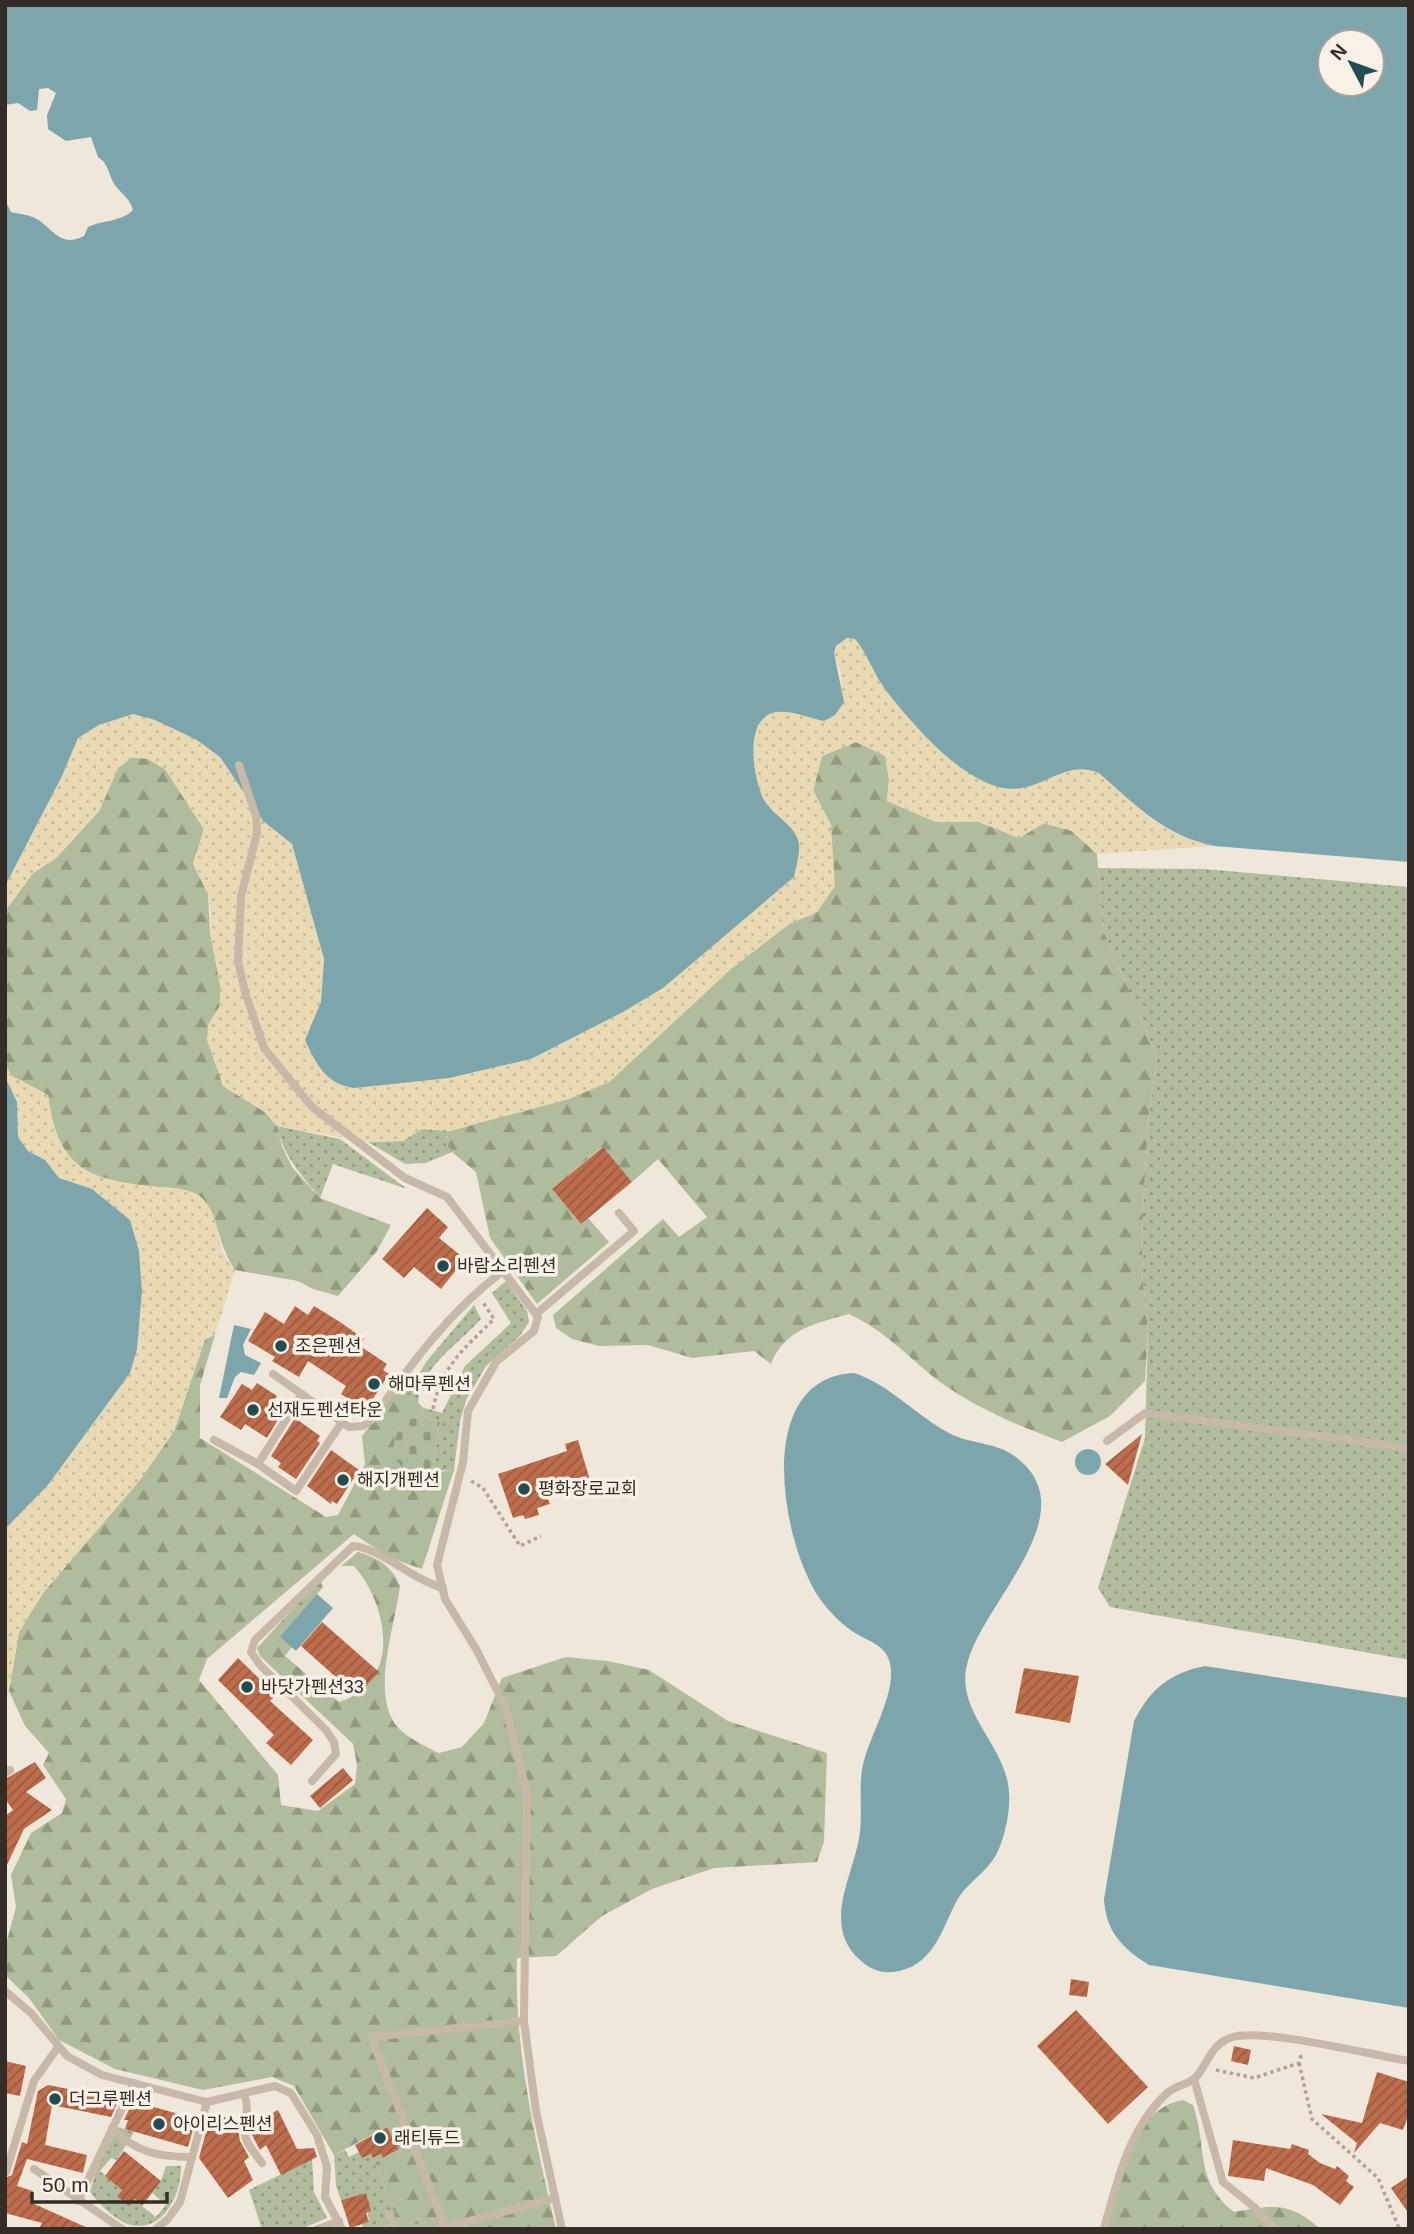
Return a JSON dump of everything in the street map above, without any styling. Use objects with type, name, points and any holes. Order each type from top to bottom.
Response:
[{"type":"lane","points":[[239,765],[256,816],[257,833],[241,895],[239,961],[249,1005],[264,1048],[312,1107],[405,1178],[447,1197],[538,1317],[534,1331],[496,1362],[468,1411],[461,1474],[437,1565],[443,1588],[506,1708],[527,1793],[524,2021],[536,2111],[562,2229]]},
{"type":"lane","points":[[536,1314],[634,1231],[619,1213]]},
{"type":"lane","points":[[273,1374],[349,1427],[363,1426],[373,1419],[438,1330],[475,1292],[504,1270]]},
{"type":"lane","points":[[258,1464],[302,1394]]},
{"type":"lane","points":[[1107,1441],[1145,1413],[1409,1448]]},
{"type":"lane","points":[[214,1440],[258,1464],[296,1491],[342,1422]]},
{"type":"lane","points":[[312,1781],[336,1754],[334,1742],[260,1665],[251,1652],[255,1640],[339,1556],[353,1546],[366,1547],[409,1575],[443,1588]]},
{"type":"lane","points":[[7,1991],[31,2013],[58,2047],[84,2066],[134,2083],[207,2102],[275,2086],[284,2088],[298,2102],[323,2151],[327,2168],[323,2188],[325,2197],[340,2225],[317,2229]]},
{"type":"lane","points":[[524,2021],[371,2037],[442,2228],[555,2198]]},
{"type":"lane","points":[[1104,2229],[1132,2141],[1152,2109],[1169,2091],[1194,2079],[1214,2049],[1233,2037],[1259,2035],[1409,2061]]},
{"type":"lane","points":[[6,2172],[34,2081],[58,2047]]},
{"type":"lane","points":[[1194,2079],[1223,2182],[1254,2207],[1274,2229]]},
{"type":"lane","points":[[78,2201],[134,2083]]},
{"type":"lane","points":[[244,2094],[249,2116],[244,2128],[245,2139],[262,2163]]},
{"type":"lane","points":[[156,2229],[168,2219],[180,2202],[207,2102]]},
{"type":"lane","points":[[112,2128],[128,2144],[166,2157],[191,2157]]},
{"type":"lane","points":[[34,2169],[122,2229]]},
{"type":"lane","points":[[389,2214],[394,2229]]},
{"type":"path","points":[[433,1409],[437,1387],[451,1361],[494,1319],[475,1292]]},
{"type":"path","points":[[461,1474],[483,1488],[520,1546],[541,1536]]},
{"type":"path","points":[[1305,2043],[1298,2063],[1312,2119],[1378,2178],[1399,2228]]},
{"type":"path","points":[[1201,2067],[1254,2078],[1298,2063]]},
{"type":"green space","points":[[856,742],[885,755],[889,779],[887,801],[936,822],[979,822],[1019,838],[1044,823],[1072,831],[1097,854],[1103,930],[1157,1056],[1148,1123],[1143,1211],[1142,1272],[1148,1331],[1145,1381],[1110,1416],[1062,1442],[966,1399],[936,1379],[884,1336],[849,1314],[803,1329],[793,1335],[777,1352],[771,1364],[754,1351],[692,1358],[648,1345],[599,1346],[572,1339],[556,1328],[553,1315],[663,1219],[679,1237],[707,1217],[658,1159],[632,1182],[602,1147],[552,1189],[581,1224],[588,1218],[609,1242],[537,1304],[490,1238],[476,1172],[452,1152],[445,1142],[450,1131],[471,1122],[609,1082],[732,968],[789,924],[817,912],[831,825],[813,791],[822,756]]},
{"type":"green space","points":[[132,757],[148,759],[165,769],[204,829],[193,864],[208,894],[210,933],[221,989],[219,1008],[208,1025],[223,1086],[265,1112],[277,1126],[282,1146],[292,1167],[320,1198],[391,1225],[377,1251],[338,1296],[313,1289],[298,1281],[235,1270],[228,1259],[214,1221],[201,1203],[187,1191],[113,1180],[81,1167],[69,1156],[60,1140],[48,1095],[12,1076],[5,1066],[5,911],[33,873],[56,858],[99,811],[118,768]]},
{"type":"green space","points":[[1098,868],[1205,869],[1409,887],[1409,1660],[1110,1607],[1098,1588],[1145,1438],[1148,1331],[1142,1272],[1143,1211],[1148,1123],[1157,1056],[1103,930]]},
{"type":"green space","points":[[277,1126],[340,1139],[407,1189],[333,1164],[320,1198],[289,1157]]},
{"type":"green space","points":[[422,1129],[450,1131],[445,1142],[452,1152],[426,1163],[405,1164],[368,1142],[403,1141]]},
{"type":"green space","points":[[506,1281],[527,1311],[529,1322],[519,1337],[486,1366],[466,1400],[460,1421],[454,1470],[432,1471],[440,1422],[421,1415],[422,1407],[442,1413],[465,1366],[511,1323],[492,1293]]},
{"type":"green space","points":[[474,1305],[481,1319],[433,1367],[420,1390],[418,1403],[408,1392],[426,1362]]},
{"type":"green space","points":[[215,1335],[200,1385],[200,1438],[326,1517],[338,1515],[365,1464],[362,1436],[402,1384],[422,1407],[421,1415],[413,1418],[423,1474],[454,1470],[422,1569],[390,1558],[354,1534],[207,1659],[199,1680],[278,1775],[281,1805],[318,1811],[355,1784],[357,1765],[353,1744],[260,1656],[257,1648],[320,1579],[323,1587],[281,1637],[292,1647],[285,1656],[339,1702],[359,1692],[373,1678],[381,1661],[383,1642],[375,1601],[366,1583],[354,1566],[341,1566],[358,1552],[384,1564],[400,1586],[385,1672],[387,1705],[392,1719],[406,1735],[439,1753],[462,1747],[484,1723],[502,1678],[566,1657],[608,1661],[649,1670],[728,1721],[827,1753],[824,1842],[817,1862],[714,1868],[652,1889],[602,1916],[556,1956],[517,1958],[522,2061],[556,2229],[425,2229],[421,2218],[400,2226],[375,2163],[399,2149],[387,2127],[334,2155],[294,2086],[272,2077],[203,2090],[115,2069],[59,2040],[29,1998],[5,1975],[5,1948],[16,1907],[11,1875],[31,1833],[62,1813],[66,1799],[43,1765],[49,1753],[25,1726],[9,1691],[19,1632],[43,1593],[140,1480],[174,1431],[205,1339]]},
{"type":"green space","points":[[421,1415],[440,1422],[432,1471],[418,1473],[399,1464],[394,1443],[398,1432]]},
{"type":"green space","points":[[1183,2100],[1193,2105],[1207,2176],[1221,2200],[1234,2212],[1269,2207],[1290,2209],[1320,2229],[1101,2229],[1114,2189],[1144,2126],[1161,2108]]},
{"type":"green space","points":[[118,2127],[134,2132],[117,2160],[111,2158],[100,2171],[122,2190],[117,2196],[134,2200],[156,2217],[166,2205],[152,2193],[161,2181],[166,2166],[181,2166],[179,2185],[171,2205],[165,2214],[148,2225],[124,2223],[90,2192],[96,2171]]},
{"type":"green space","points":[[345,2150],[349,2157],[359,2152],[362,2158],[371,2154],[374,2158],[381,2154],[383,2158],[375,2163],[400,2225],[422,2218],[425,2229],[363,2229],[362,2224],[369,2222],[366,2193],[341,2200],[336,2186],[334,2155]]},
{"type":"green space","points":[[312,2159],[314,2192],[327,2218],[301,2229],[262,2229],[249,2190]]},
{"type":"sand","points":[[847,638],[855,639],[868,655],[883,687],[1014,789],[1071,769],[1087,768],[1112,782],[1158,823],[1181,836],[1215,846],[1097,854],[1073,831],[1044,823],[1019,838],[979,822],[936,822],[887,801],[889,779],[885,756],[856,742],[822,756],[813,790],[831,825],[835,886],[817,912],[789,924],[732,968],[609,1082],[569,1099],[450,1131],[422,1129],[403,1141],[368,1142],[277,1126],[265,1112],[223,1086],[207,1040],[208,1025],[219,1008],[221,989],[210,933],[211,914],[208,894],[193,863],[204,829],[165,769],[148,759],[132,757],[118,768],[99,811],[56,858],[33,873],[5,911],[5,886],[62,776],[78,738],[99,725],[133,714],[155,720],[197,740],[220,757],[263,821],[292,844],[324,959],[321,1002],[305,1040],[354,1088],[531,1059],[623,1012],[663,988],[790,826],[765,803],[759,789],[753,750],[755,736],[766,717],[776,712],[794,713],[824,721],[840,685],[835,650]]},
{"type":"sand","points":[[5,1066],[12,1076],[48,1095],[53,1122],[61,1143],[71,1158],[84,1169],[119,1182],[185,1190],[202,1198],[213,1215],[223,1253],[235,1270],[215,1335],[205,1339],[174,1431],[140,1480],[43,1593],[19,1632],[9,1691],[5,1696],[5,1529],[48,1485],[115,1394],[137,1349],[142,1291],[139,1251],[130,1220],[92,1189],[59,1178],[45,1160],[28,1151],[18,1137],[17,1102],[5,1077]]},
{"type":"water","points":[[5,5],[1409,5],[1409,862],[1215,846],[1197,841],[1152,818],[1099,773],[1087,770],[1066,772],[1025,787],[1013,789],[995,786],[959,766],[925,736],[885,689],[855,639],[847,638],[836,646],[834,653],[844,702],[835,715],[824,721],[794,713],[776,712],[766,717],[759,725],[755,736],[754,763],[763,798],[793,831],[799,844],[794,877],[663,988],[623,1012],[531,1059],[449,1078],[354,1088],[336,1082],[323,1072],[305,1040],[321,1002],[324,959],[292,844],[263,821],[220,757],[197,740],[155,720],[133,714],[99,725],[78,738],[62,776],[5,886],[5,200],[11,212],[37,219],[60,237],[70,240],[84,236],[88,227],[123,217],[133,210],[113,182],[106,165],[98,157],[91,137],[66,141],[48,129],[47,115],[56,93],[48,88],[39,89],[37,110],[30,111],[18,103],[5,105]]},
{"type":"water","points":[[5,1077],[17,1102],[18,1137],[28,1151],[45,1160],[59,1178],[92,1189],[130,1220],[139,1251],[142,1291],[137,1349],[130,1373],[48,1485],[5,1529]]},
{"type":"water","points":[[234,1325],[251,1329],[243,1345],[245,1355],[261,1363],[254,1375],[241,1372],[235,1377],[227,1398],[219,1398]]},
{"type":"water","points":[[854,1373],[880,1385],[949,1433],[1013,1455],[1033,1475],[1041,1504],[1038,1526],[1029,1549],[976,1641],[965,1677],[967,1693],[978,1722],[995,1750],[1007,1779],[1009,1804],[1003,1838],[991,1863],[960,1896],[926,1956],[917,1964],[893,1972],[875,1970],[860,1960],[848,1946],[842,1931],[841,1915],[860,1832],[863,1766],[889,1691],[890,1662],[883,1650],[843,1624],[820,1599],[806,1573],[795,1541],[787,1504],[784,1467],[788,1432],[800,1403],[822,1382]]},
{"type":"water","points":[[1088,1449],[1097,1453],[1101,1462],[1097,1471],[1088,1475],[1079,1471],[1075,1462],[1079,1453]]},
{"type":"water","points":[[317,1594],[333,1608],[296,1651],[280,1637]]},
{"type":"water","points":[[1205,1666],[1409,1698],[1409,2008],[1149,1965],[1123,1945],[1112,1930],[1104,1899],[1134,1721],[1147,1700],[1162,1684],[1181,1673]]},
{"type":"building","points":[[603,1147],[632,1182],[581,1224],[552,1189]]},
{"type":"building","points":[[427,1208],[448,1227],[439,1238],[465,1259],[441,1289],[414,1267],[404,1278],[382,1259]]},
{"type":"building","points":[[295,1306],[308,1315],[314,1306],[340,1322],[364,1339],[360,1346],[387,1364],[383,1370],[389,1374],[367,1408],[363,1405],[362,1408],[341,1394],[346,1386],[308,1361],[299,1377],[272,1361],[275,1357],[248,1341],[265,1312],[284,1324]]},
{"type":"building","name":"선재도펜션타운","points":[[257,1383],[277,1396],[270,1406],[282,1413],[267,1438],[245,1424],[241,1430],[220,1417],[242,1384],[252,1390]]},
{"type":"building","points":[[295,1418],[320,1436],[317,1441],[320,1443],[296,1479],[278,1467],[281,1463],[271,1456]]},
{"type":"building","points":[[1142,1434],[1128,1485],[1105,1464]]},
{"type":"building","points":[[578,1440],[590,1480],[547,1496],[550,1504],[537,1508],[539,1515],[525,1519],[523,1515],[513,1518],[498,1474],[567,1451],[565,1444]]},
{"type":"building","name":"해지개펜션","points":[[331,1450],[359,1470],[337,1504],[332,1501],[331,1504],[307,1486]]},
{"type":"building","points":[[322,1622],[379,1672],[357,1696],[301,1646]]},
{"type":"building","points":[[238,1658],[276,1695],[270,1701],[313,1740],[291,1765],[266,1743],[274,1735],[218,1680]]},
{"type":"building","points":[[1024,1668],[1079,1676],[1070,1723],[1015,1713]]},
{"type":"building","points":[[35,1762],[46,1778],[26,1792],[52,1810],[24,1829],[5,1869],[5,1816],[13,1810],[5,1799],[5,1779]]},
{"type":"building","points":[[343,1768],[353,1780],[320,1808],[310,1796]]},
{"type":"building","points":[[1071,1979],[1089,1982],[1087,1997],[1069,1995]]},
{"type":"building","points":[[1076,2010],[1148,2087],[1108,2124],[1037,2046]]},
{"type":"building","points":[[1234,2046],[1251,2050],[1248,2065],[1231,2061]]},
{"type":"building","points":[[5,2061],[26,2066],[20,2096],[5,2093]]},
{"type":"building","points":[[1377,2072],[1409,2082],[1409,2113],[1403,2130],[1380,2123],[1354,2153],[1357,2143],[1321,2114],[1362,2123]]},
{"type":"building","points":[[48,2085],[119,2099],[111,2117],[52,2105],[45,2145],[87,2155],[83,2173],[27,2159],[17,2186],[33,2191],[30,2202],[90,2229],[39,2229],[42,2223],[5,2213],[5,2178],[12,2175],[22,2142],[27,2144],[38,2091]]},
{"type":"building","name":"아이리스펜션","points":[[133,2101],[196,2119],[188,2147],[125,2129],[128,2120],[124,2120]]},
{"type":"building","points":[[278,2110],[297,2149],[314,2148],[317,2157],[281,2175],[266,2145],[260,2150],[251,2133],[252,2123]]},
{"type":"building","points":[[225,2117],[230,2133],[238,2129],[240,2141],[249,2157],[244,2161],[253,2180],[228,2198],[199,2158],[209,2121]]},
{"type":"building","name":"래티튜드","points":[[387,2127],[399,2149],[383,2158],[381,2154],[373,2158],[371,2154],[362,2158],[355,2145]]},
{"type":"building","points":[[1233,2140],[1290,2149],[1292,2144],[1309,2150],[1308,2154],[1320,2163],[1335,2169],[1337,2166],[1349,2176],[1346,2181],[1354,2187],[1340,2205],[1313,2185],[1266,2168],[1264,2181],[1228,2176]]},
{"type":"building","points":[[124,2151],[161,2181],[142,2206],[135,2199],[129,2206],[117,2196],[122,2190],[105,2176]]},
{"type":"building","points":[[1409,2176],[1409,2214],[1391,2188]]},
{"type":"building","points":[[366,2193],[371,2211],[366,2213],[369,2222],[350,2228],[341,2200]]},
{"type":"place","name":"바람소리펜션","points":[[443,1266]]},
{"type":"place","name":"조은펜션","points":[[281,1346]]},
{"type":"place","name":"해마루펜션","points":[[374,1384]]},
{"type":"place","name":"선재도펜션타운","points":[[253,1410]]},
{"type":"place","name":"해지개펜션","points":[[343,1480]]},
{"type":"place","name":"평화장로교회","points":[[524,1489]]},
{"type":"place","name":"바닷가펜션33","points":[[247,1687]]},
{"type":"place","name":"더그루펜션","points":[[55,2099]]},
{"type":"place","name":"아이리스펜션","points":[[159,2124]]},
{"type":"place","name":"래티튜드","points":[[380,2138]]}]
